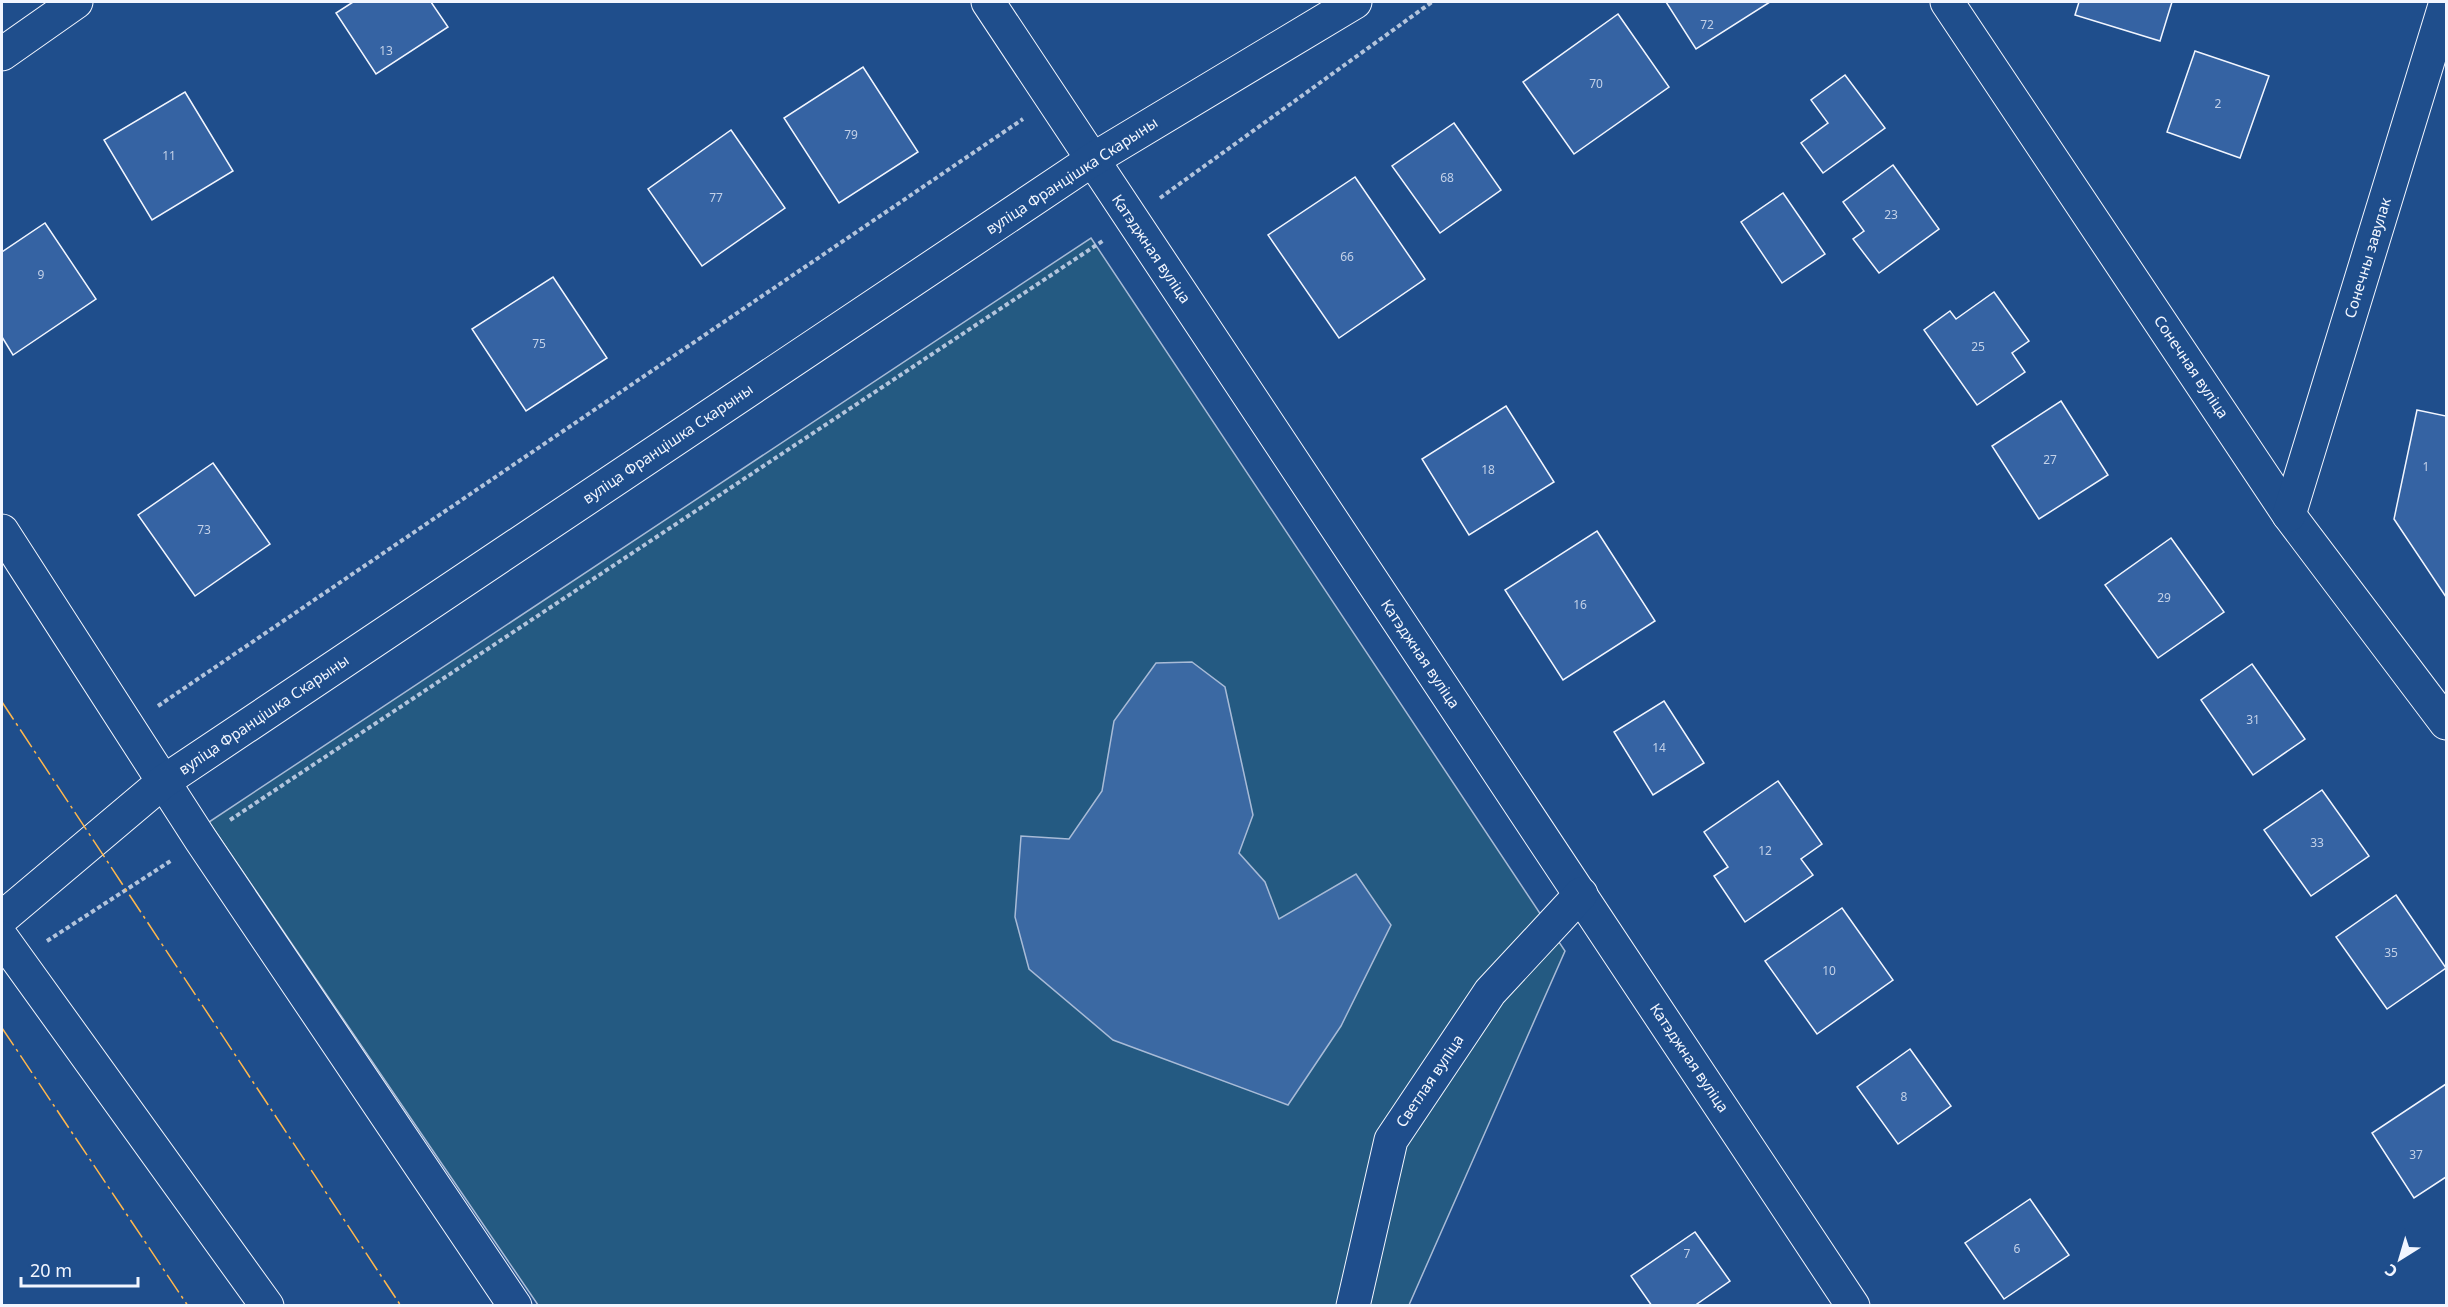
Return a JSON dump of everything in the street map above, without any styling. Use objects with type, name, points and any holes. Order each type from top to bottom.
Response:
[{"type":"street","points":[[2,54],[76,2]]},
{"type":"street","name":"Катэджная вуліца","points":[[988,2],[1853,1305]]},
{"type":"street","name":"вуліца Францішка Скарыны","points":[[2,918],[163,782],[1092,160],[1355,2]]},
{"type":"street","name":"Сонечная вуліца","points":[[1947,2],[2289,515],[2446,723]]},
{"type":"street","name":"Сонечны завулак","points":[[2289,515],[2446,2]]},
{"type":"street","points":[[2,531],[201,840],[515,1305]]},
{"type":"street","name":"Светлая вуліца","points":[[1353,1305],[1391,1140],[1490,992],[1581,894]]},
{"type":"street","points":[[9,949],[267,1305]]},
{"type":"path","points":[[9,949],[201,840],[1131,220],[1432,2]]},
{"type":"path","points":[[128,727],[1052,100]]},
{"type":"shaded area","points":[[1091,238],[1565,951],[1409,1305],[538,1305],[209,822]]},
{"type":"shaded area","points":[[1192,662],[1225,687],[1253,815],[1239,853],[1265,882],[1279,919],[1356,874],[1391,925],[1341,1026],[1288,1105],[1113,1040],[1029,969],[1015,917],[1021,836],[1069,839],[1102,791],[1114,721],[1156,663]]},
{"type":"building","points":[[353,2],[431,2],[448,27],[376,74],[336,13]]},
{"type":"building","points":[[1666,2],[1770,2],[1696,49]]},
{"type":"building","points":[[2079,2],[2172,2],[2160,41],[2075,15]]},
{"type":"building","points":[[1618,14],[1669,87],[1574,154],[1523,82]]},
{"type":"building","points":[[2195,51],[2269,76],[2240,158],[2167,132]]},
{"type":"building","points":[[863,67],[918,152],[839,203],[784,118]]},
{"type":"building","points":[[1845,75],[1885,128],[1823,173],[1801,143],[1828,123],[1811,100]]},
{"type":"building","points":[[185,92],[233,171],[152,220],[104,140]]},
{"type":"building","points":[[1454,123],[1501,190],[1440,233],[1392,166]]},
{"type":"building","points":[[731,130],[785,208],[702,266],[648,189]]},
{"type":"building","points":[[1893,165],[1939,229],[1879,273],[1853,239],[1864,231],[1843,202]]},
{"type":"building","points":[[1355,177],[1425,279],[1339,338],[1268,235]]},
{"type":"building","points":[[1783,193],[1825,254],[1782,283],[1741,222]]},
{"type":"building","points":[[45,223],[96,299],[13,355],[2,337],[2,252]]},
{"type":"building","points":[[553,277],[607,358],[526,411],[472,329]]},
{"type":"building","points":[[1994,292],[2029,341],[2012,353],[2025,372],[1977,405],[1924,330],[1950,311],[1956,319]]},
{"type":"building","points":[[2061,401],[2108,475],[2039,519],[1992,446]]},
{"type":"building","points":[[1506,406],[1554,482],[1469,535],[1422,459]]},
{"type":"building","points":[[2417,410],[2446,416],[2446,597],[2394,519]]},
{"type":"building","points":[[213,463],[270,544],[195,596],[138,515]]},
{"type":"building","points":[[1597,531],[1655,621],[1563,680],[1505,590]]},
{"type":"building","points":[[2171,538],[2224,612],[2158,658],[2105,585]]},
{"type":"building","points":[[2252,664],[2305,739],[2253,775],[2201,700]]},
{"type":"building","points":[[1664,701],[1704,763],[1653,795],[1614,732]]},
{"type":"building","points":[[1778,781],[1822,844],[1801,859],[1813,875],[1745,922],[1714,876],[1728,867],[1704,832]]},
{"type":"building","points":[[2322,790],[2369,856],[2311,896],[2264,830]]},
{"type":"building","points":[[2396,895],[2446,968],[2387,1009],[2336,937]]},
{"type":"building","points":[[1842,908],[1893,980],[1817,1034],[1765,961]]},
{"type":"building","points":[[1910,1049],[1951,1106],[1898,1144],[1857,1087]]},
{"type":"building","points":[[2446,1084],[2446,1177],[2414,1198],[2372,1133]]},
{"type":"building","points":[[2030,1199],[2069,1255],[2004,1299],[1965,1243]]},
{"type":"building","points":[[1695,1232],[1730,1281],[1694,1306],[1652,1306],[1631,1276]]},
{"type":"power","points":[[2,702],[401,1306]]},
{"type":"power","points":[[2,1028],[188,1306]]}]
